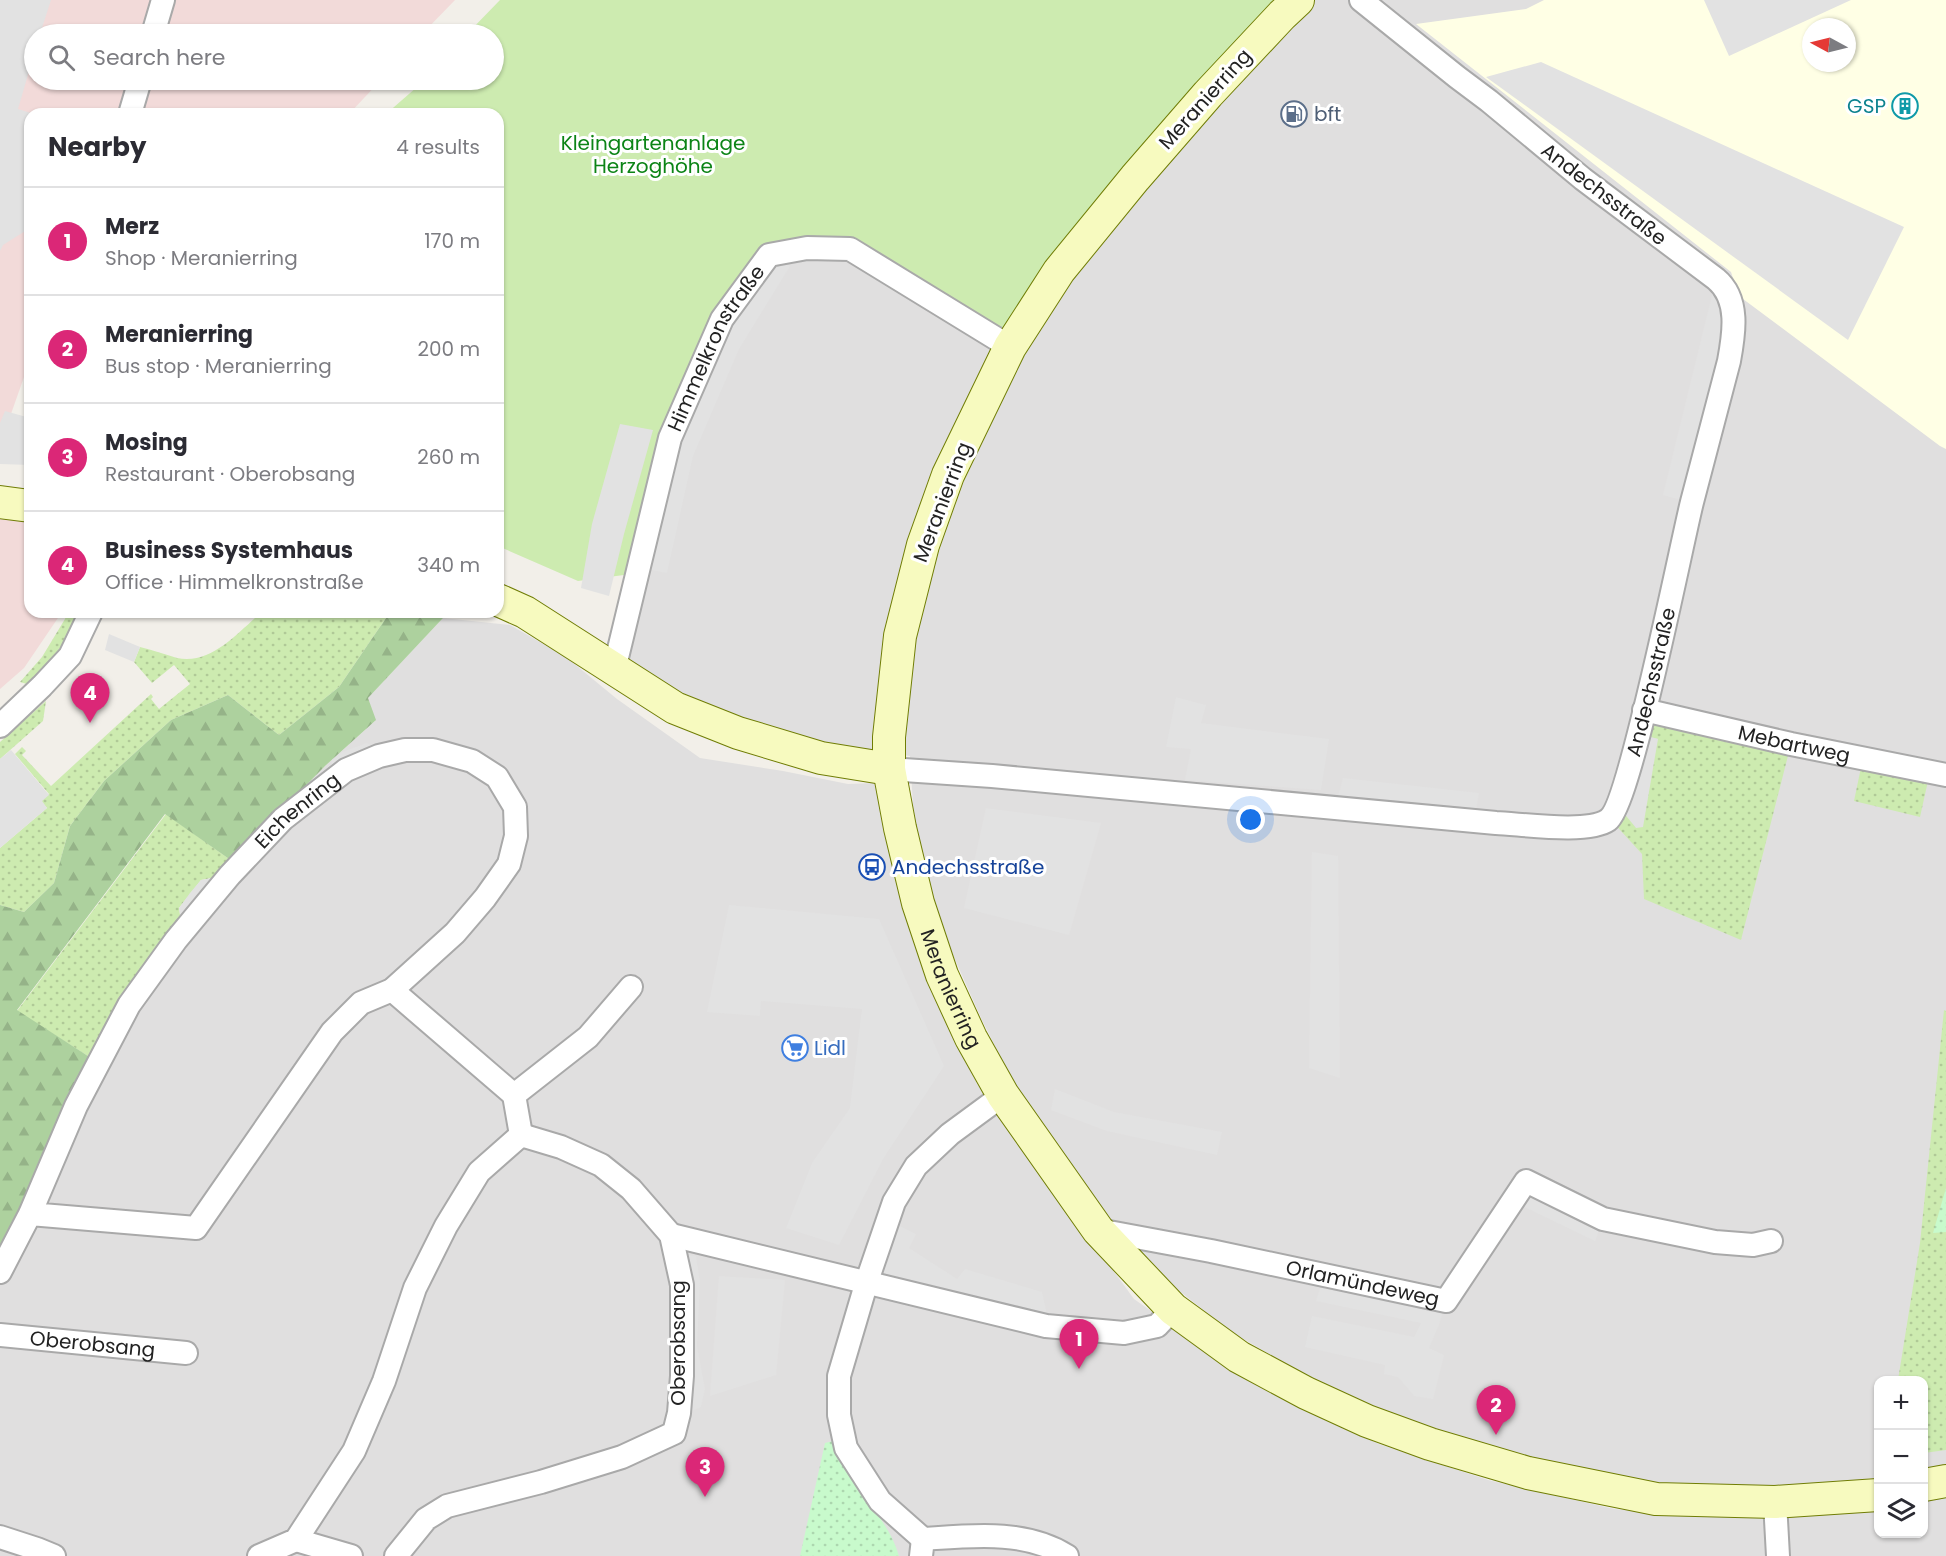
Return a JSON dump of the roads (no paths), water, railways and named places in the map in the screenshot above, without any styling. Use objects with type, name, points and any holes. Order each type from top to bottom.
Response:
[{"type":"street","points":[[156,24],[163,0]]},
{"type":"street","name":"Meranierring","points":[[1299,0],[1208,94],[1059,271],[1010,347],[948,475],[923,545],[900,636],[889,737],[889,769],[900,828],[918,903],[942,975],[971,1038],[1003,1095],[1098,1230],[1173,1309],[1239,1357],[1306,1393],[1367,1421],[1430,1444],[1528,1473],[1656,1499],[1775,1502],[1874,1495]]},
{"type":"street","name":"Andechsstraße","points":[[889,769],[992,776],[1496,823],[1584,828],[1606,821],[1618,806],[1644,710],[1692,503],[1729,361],[1733,323],[1728,292],[1716,279],[1583,179],[1361,0]]},
{"type":"street","points":[[132,108],[137,90]]},
{"type":"street","name":"Himmelkronstraße","points":[[615,670],[670,438],[722,319],[769,255],[807,248],[850,249],[1010,347]]},
{"type":"street","points":[[0,502],[24,506]]},
{"type":"street","points":[[504,603],[525,612],[675,708],[738,733],[821,758],[889,769]]},
{"type":"street","points":[[0,726],[70,656],[88,618]]},
{"type":"street","name":"Mebartweg","points":[[1644,710],[1791,744],[1946,775]]},
{"type":"street","name":"Eichenring","points":[[0,1272],[30,1214],[76,1106],[129,1005],[176,940],[230,875],[283,819],[346,770],[379,756],[396,752],[433,750],[472,761],[497,777],[515,807],[516,836],[509,864],[485,898],[455,933],[392,990],[361,1003],[332,1032],[196,1228],[30,1214]]},
{"type":"street","points":[[514,1095],[588,1037],[631,987]]},
{"type":"street","points":[[259,1556],[296,1540],[354,1451],[384,1381],[415,1288],[446,1226],[479,1172],[521,1135],[514,1095],[392,990]]},
{"type":"street","points":[[1003,1095],[950,1134],[916,1166],[894,1202],[867,1281],[839,1376],[840,1415],[846,1448],[880,1501],[922,1547],[968,1536],[1013,1537],[1056,1549],[1066,1556]]},
{"type":"street","name":"Oberobsang","points":[[396,1556],[426,1520],[447,1506],[541,1482],[622,1457],[674,1432],[679,1413],[682,1376],[682,1296],[671,1235],[631,1189],[602,1165],[561,1147],[521,1135]]},
{"type":"street","name":"Orlamündeweg","points":[[1098,1230],[1211,1251],[1446,1301],[1526,1181],[1602,1219],[1714,1242],[1753,1245],[1771,1241]]},
{"type":"street","points":[[671,1235],[1046,1326],[1124,1333],[1157,1326],[1173,1309]]},
{"type":"street","name":"Oberobsang","points":[[0,1335],[186,1353]]},
{"type":"street","points":[[1928,1484],[1946,1481]]},
{"type":"street","points":[[1775,1502],[1778,1556]]},
{"type":"street","points":[[0,1537],[54,1556]]},
{"type":"street","points":[[296,1540],[351,1556]]},
{"type":"place","name":"GSP","points":[[1905,106]]},
{"type":"place","name":"bft","points":[[1294,114]]},
{"type":"place","name":"Business Systemhaus","points":[[90,723]]},
{"type":"place","name":"Andechsstraße","points":[[872,867]]},
{"type":"place","name":"Lidl","points":[[795,1048]]},
{"type":"place","name":"Merz","points":[[1079,1369]]},
{"type":"place","name":"Meranierring","points":[[1496,1435]]},
{"type":"place","name":"Mosing","points":[[705,1497]]},
{"type":"park label","name":"Kleingartenanlage Herzoghöhe","points":[[653,154]]}]
